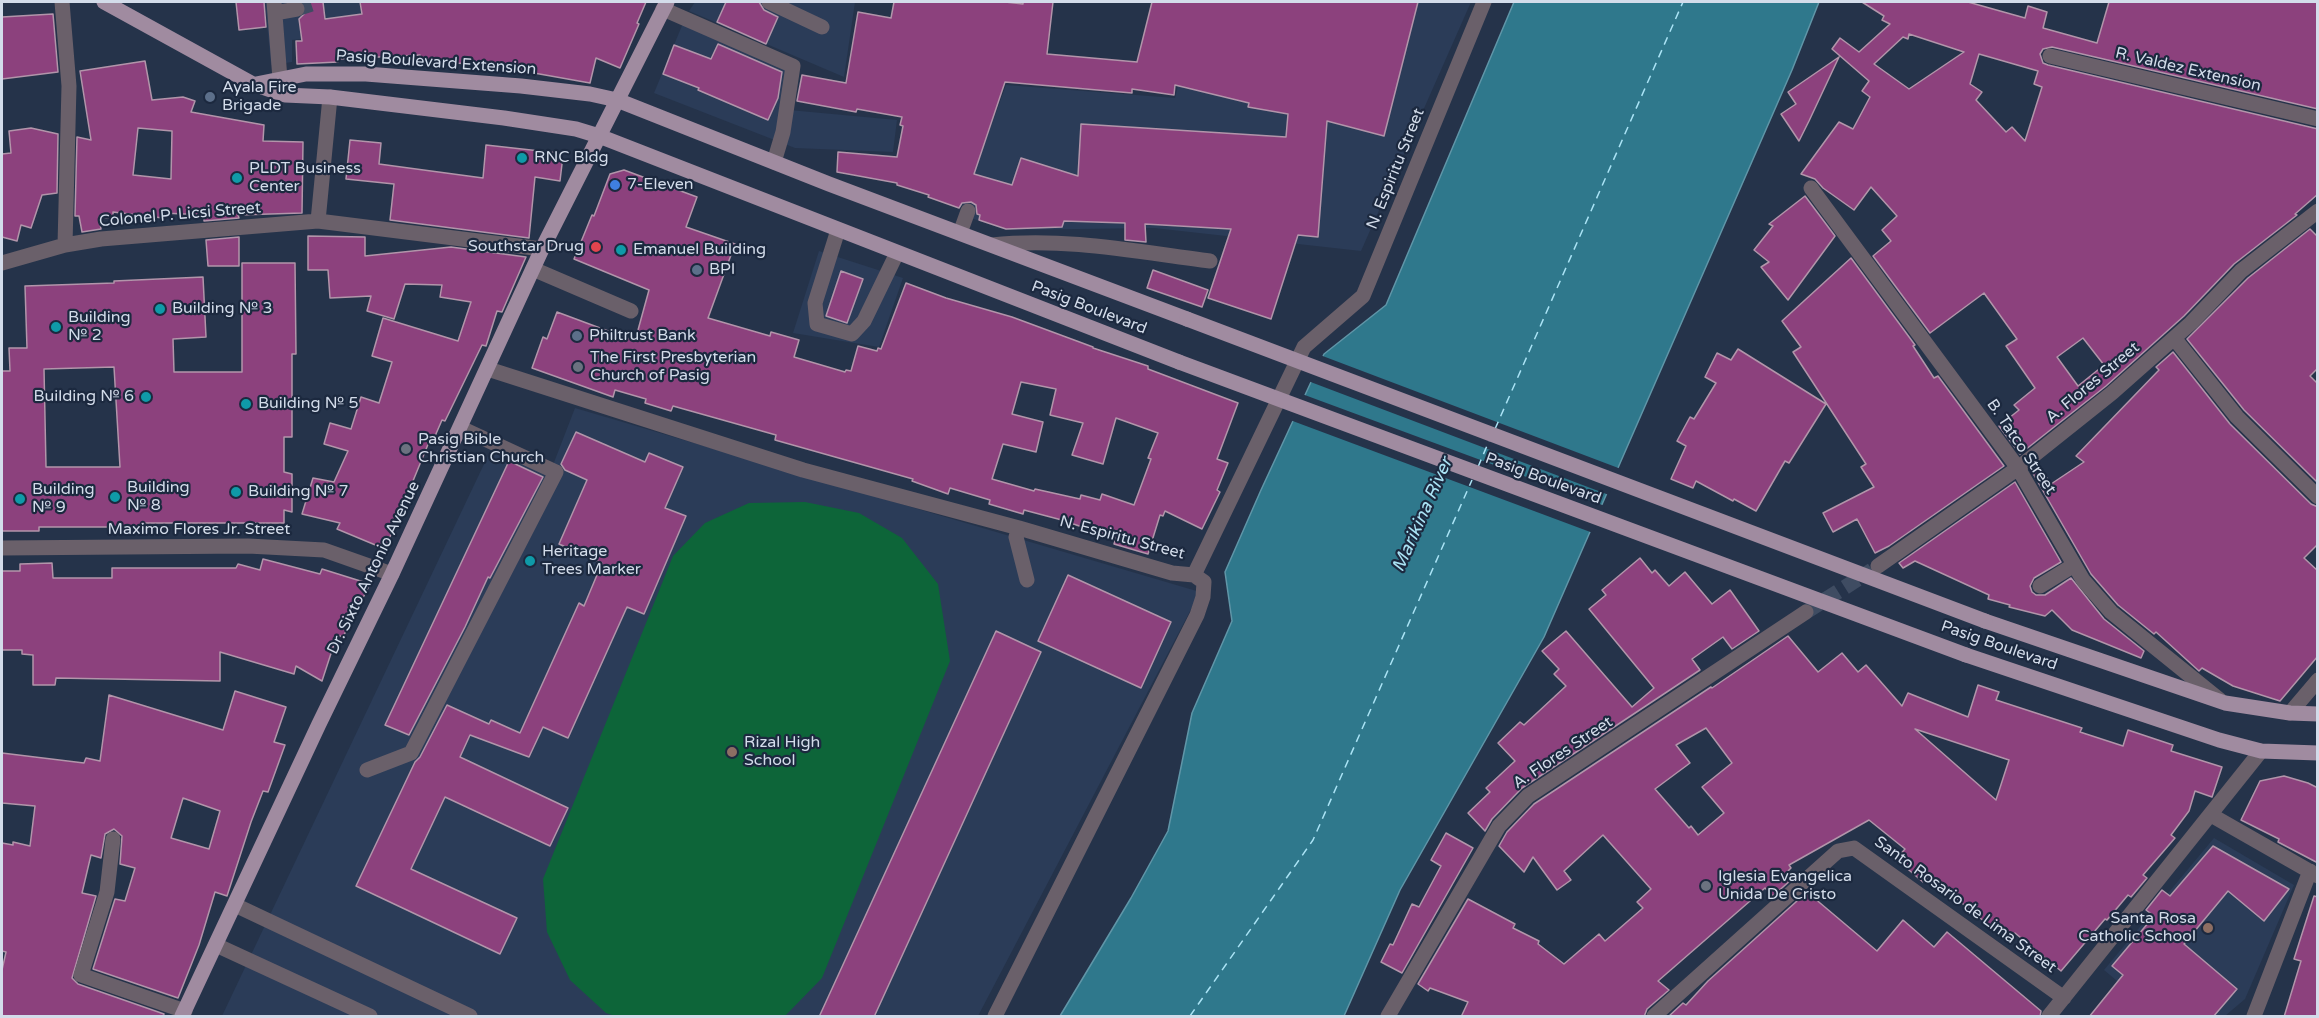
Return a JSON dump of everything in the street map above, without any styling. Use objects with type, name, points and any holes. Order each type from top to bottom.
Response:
[{"type":"main road","points":[[104,2],[253,84],[285,94],[330,97],[504,118],[576,129],[599,136]]},
{"type":"main road","name":"Dr. Sixto Antonio Avenue","points":[[184,1014],[461,428],[542,249],[665,5]]},
{"type":"main road","name":"Pasig Boulevard Extension","points":[[253,84],[306,74],[366,74],[520,86],[590,94],[617,100]]},
{"type":"main road","name":"Pasig Boulevard","points":[[617,100],[960,233],[1985,621],[2224,704],[2290,713],[2318,714]]},
{"type":"main road","name":"Pasig Boulevard","points":[[599,136],[1179,362],[1966,655],[2219,740],[2261,751],[2318,753]]},
{"type":"street","points":[[62,2],[69,86],[65,245]]},
{"type":"street","points":[[769,2],[822,27]]},
{"type":"street","name":"N. Espiritu Street","points":[[488,369],[803,470],[1019,528],[1172,573],[1194,574],[1304,347],[1363,296],[1484,2]]},
{"type":"street","points":[[665,5],[793,66],[784,125],[774,162]]},
{"type":"street","points":[[280,79],[275,7],[297,9]]},
{"type":"street","name":"R. Valdez Extension","points":[[2050,56],[2318,119]]},
{"type":"street","points":[[318,221],[330,97]]},
{"type":"street","name":"B. Tatco Street","points":[[1811,188],[2018,468],[2083,580],[2111,612],[2224,704]]},
{"type":"street","points":[[960,233],[968,211]]},
{"type":"street","name":"A. Flores Street","points":[[1878,566],[2018,468],[2112,393],[2174,338],[2241,271],[2318,211]]},
{"type":"street","name":"Colonel P. Licsi Street","points":[[2,264],[65,245],[101,239],[318,221],[542,249]]},
{"type":"street","points":[[838,230],[815,303],[817,324],[852,334],[864,321],[897,253]]},
{"type":"street","points":[[992,245],[1028,241],[1065,243],[1210,261]]},
{"type":"street","points":[[533,269],[631,311]]},
{"type":"street","points":[[2174,338],[2237,417],[2318,497]]},
{"type":"street","points":[[367,770],[411,753],[555,472],[461,428]]},
{"type":"street","points":[[1019,528],[1016,537],[1027,580]]},
{"type":"street","name":"Maximo Flores Jr. Street","points":[[2,548],[248,546],[324,550],[392,574]]},
{"type":"street","points":[[2040,586],[2074,565]]},
{"type":"street","points":[[995,1017],[1197,615],[1203,597],[1204,582],[1194,574]]},
{"type":"street","name":"A. Flores Street","points":[[1388,1017],[1499,826],[1528,796],[1806,612]]},
{"type":"street","points":[[2290,713],[2318,680]]},
{"type":"street","points":[[2049,1017],[2261,751]]},
{"type":"street","points":[[2211,815],[2314,873],[2254,1017]]},
{"type":"street","points":[[113,839],[107,892],[81,975],[184,1014]]},
{"type":"street","name":"Santo Rosario de Lima Street","points":[[1654,1017],[1838,851],[1854,848],[2064,998]]},
{"type":"street","points":[[235,905],[466,1016]]},
{"type":"street","points":[[216,945],[370,1017]]},
{"type":"shaded area","points":[[265,2],[371,2],[376,32],[292,40],[292,62],[271,65]]},
{"type":"shaded area","points":[[695,2],[855,2],[844,77],[689,11]]},
{"type":"shaded area","points":[[1199,2],[1471,2],[1361,251],[1154,228],[1006,230],[959,214],[1006,85],[1175,98]]},
{"type":"shaded area","points":[[686,16],[798,63],[789,110],[897,120],[893,152],[795,148],[654,93]]},
{"type":"shaded area","points":[[819,251],[903,278],[879,347],[793,333]]},
{"type":"shaded area","name":"Rizal High School","points":[[575,408],[1200,592],[978,1016],[222,1016],[495,441],[553,465]]},
{"type":"shaded area","name":"Santa Rosa Catholic School","points":[[2214,838],[2294,885],[2245,999],[2225,1016],[2159,1016],[2104,970]]},
{"type":"green space","points":[[805,502],[859,513],[902,538],[938,584],[950,661],[822,978],[785,1016],[615,1016],[606,1013],[570,980],[547,932],[543,879],[673,556],[705,523],[749,503]]},
{"type":"water","name":"Marikina River","points":[[1514,2],[1819,2],[1792,70],[1544,637],[1400,890],[1344,1016],[1060,1016],[1131,898],[1168,831],[1192,713],[1232,621],[1225,572],[1261,490],[1324,354],[1386,305]]},
{"type":"pier","points":[[1320,355],[1621,469],[1609,495],[1308,381]]},
{"type":"pier","points":[[1302,394],[1605,506],[1593,533],[1290,420]]},
{"type":"building","points":[[236,2],[264,2],[266,27],[239,30]]},
{"type":"building","points":[[303,2],[323,2],[325,19],[362,14],[360,2],[646,2],[620,68],[596,58],[590,83],[489,65],[420,61],[420,55],[338,59],[338,62],[297,64],[296,41],[302,41],[299,19],[306,12]]},
{"type":"building","points":[[726,2],[759,2],[764,10],[778,17],[766,44],[717,22]]},
{"type":"building","points":[[894,2],[1023,4],[1023,2],[1053,2],[1047,54],[1137,62],[1152,2],[1418,2],[1384,136],[1327,121],[1318,237],[1298,235],[1271,319],[1208,298],[1231,229],[1145,224],[1146,242],[1125,240],[1125,223],[1064,221],[1062,227],[1006,229],[979,220],[980,215],[977,214],[976,205],[971,202],[962,203],[959,208],[897,185],[897,183],[837,172],[838,152],[897,157],[903,126],[900,125],[902,117],[857,109],[856,112],[797,101],[802,75],[846,83],[858,12],[891,18]],"holes":[[[1005,82],[1132,93],[1132,89],[1174,95],[1175,85],[1249,103],[1248,107],[1288,114],[1286,137],[1081,124],[1078,176],[1021,158],[1012,185],[974,174]]]},
{"type":"building","points":[[1862,2],[1968,2],[2025,18],[2028,6],[2047,12],[2043,28],[2097,43],[2109,2],[2318,2],[2318,109],[2052,47],[2043,49],[2040,54],[2043,63],[2048,65],[2318,129],[2318,194],[2295,214],[2297,215],[2234,264],[2184,316],[2106,386],[2020,454],[1999,426],[2019,410],[2014,405],[2035,388],[2006,346],[2017,339],[1984,293],[1930,333],[1873,256],[1891,241],[1882,230],[1897,216],[1871,187],[1854,210],[1823,188],[1815,179],[1801,174],[1839,122],[1853,129],[1870,97],[1862,91],[1869,81],[1832,49],[1840,38],[1859,52],[1890,24],[1882,20],[1884,16]],"holes":[[[1909,34],[1964,52],[1909,89],[1874,64],[1903,37],[1908,39]],[[1979,54],[2038,71],[2034,84],[2042,87],[2025,141],[2012,127],[2006,132],[1976,100],[1982,92],[1970,84]],[[2083,338],[2104,365],[2078,386],[2057,357]]]},
{"type":"building","points":[[53,14],[58,72],[2,79],[2,17]]},
{"type":"building","points":[[718,44],[782,72],[778,98],[768,120],[663,74],[674,45],[711,59]]},
{"type":"building","points":[[1839,57],[1799,141],[1781,114],[1796,104],[1788,92]]},
{"type":"building","points":[[145,61],[152,100],[183,97],[195,101],[191,112],[264,125],[263,141],[303,142],[302,213],[238,215],[239,218],[204,221],[204,215],[163,213],[163,218],[113,212],[113,218],[99,217],[101,229],[82,232],[79,216],[75,216],[77,137],[91,140],[80,71]],"holes":[[[138,128],[172,131],[171,179],[133,175]]]},
{"type":"building","points":[[31,128],[58,134],[57,193],[42,195],[31,228],[21,225],[17,241],[2,237],[2,154],[11,153],[9,131]]},
{"type":"building","points":[[350,140],[381,143],[379,164],[483,178],[486,145],[558,153],[562,164],[560,181],[535,177],[529,238],[390,220],[394,184],[346,179]]},
{"type":"building","points":[[624,170],[697,197],[686,227],[735,244],[708,318],[770,336],[771,332],[799,340],[794,357],[845,372],[846,370],[851,371],[858,346],[877,351],[878,348],[881,349],[906,283],[946,298],[1012,317],[1148,366],[1148,369],[1238,403],[1217,459],[1228,463],[1217,490],[1220,492],[1202,529],[1165,511],[1163,516],[1160,515],[1148,554],[1114,544],[1116,538],[1058,519],[1024,510],[1023,514],[989,504],[990,500],[950,488],[948,494],[912,481],[913,479],[775,440],[776,435],[673,406],[671,411],[645,403],[646,399],[615,390],[613,397],[532,368],[543,337],[547,339],[557,312],[635,341],[649,290],[574,259],[610,174]],"holes":[[[1021,382],[1056,389],[1050,415],[1083,423],[1072,455],[1103,464],[1116,418],[1158,433],[1134,505],[1102,494],[1100,500],[1081,495],[1080,499],[1035,489],[1034,491],[992,479],[1003,444],[1036,452],[1043,422],[1012,414]]]},
{"type":"building","points":[[1805,196],[1835,236],[1788,300],[1761,267],[1769,262],[1754,250],[1773,226],[1769,224]]},
{"type":"building","points":[[2310,229],[2318,237],[2318,368],[2310,376],[2318,384],[2318,483],[2244,410],[2187,339],[2248,278]]},
{"type":"building","points":[[308,236],[365,237],[365,256],[451,247],[526,257],[502,312],[497,311],[486,346],[482,345],[445,421],[442,420],[432,443],[429,442],[385,549],[337,529],[340,523],[302,514],[313,478],[334,482],[348,451],[324,444],[330,423],[351,429],[361,397],[379,403],[392,362],[372,356],[383,318],[458,341],[471,302],[440,297],[442,285],[405,284],[394,319],[367,311],[371,296],[330,298],[328,270],[308,270]]},
{"type":"building","points":[[239,237],[239,266],[208,266],[206,240]]},
{"type":"building","points":[[1851,258],[1915,345],[1913,346],[1934,378],[1938,376],[2004,466],[1889,546],[1875,553],[1857,519],[1833,532],[1823,513],[1874,487],[1861,467],[1866,464],[1793,352],[1801,347],[1782,321]]},
{"type":"building","points":[[242,263],[295,263],[296,354],[292,354],[292,437],[284,437],[284,472],[292,474],[292,512],[284,510],[284,523],[141,523],[140,527],[39,527],[39,531],[2,531],[2,371],[10,371],[9,348],[27,348],[25,286],[203,277],[206,337],[173,339],[174,372],[242,372]],"holes":[[[114,367],[120,467],[46,467],[44,369]]]},
{"type":"building","points":[[1153,270],[1208,290],[1202,307],[1147,288]]},
{"type":"building","points":[[841,271],[863,279],[847,323],[826,316]]},
{"type":"building","points":[[1738,349],[1826,404],[1789,463],[1785,461],[1756,511],[1696,481],[1693,488],[1671,479],[1686,446],[1677,441],[1690,417],[1694,419],[1716,383],[1705,377],[1717,353],[1731,360]]},
{"type":"building","points":[[2173,352],[2230,424],[2311,504],[2318,507],[2318,544],[2304,558],[2318,571],[2318,656],[2280,701],[2233,686],[2202,668],[2199,671],[2156,632],[2154,634],[2118,605],[2091,574],[2031,470],[2038,465],[2051,484],[2084,462],[2076,456],[2159,370],[2156,367]]},
{"type":"building","points":[[576,432],[645,462],[649,453],[683,467],[665,508],[686,516],[644,614],[627,607],[568,738],[543,727],[529,757],[470,735],[460,757],[568,808],[550,846],[445,797],[411,869],[517,918],[500,954],[356,886],[415,762],[420,757],[447,705],[489,724],[491,720],[520,733],[579,603],[584,606],[602,563],[559,544],[587,480],[565,470],[561,464]]},
{"type":"building","points":[[509,461],[543,477],[490,578],[488,577],[409,735],[385,725]]},
{"type":"building","points":[[2015,482],[2061,562],[2034,578],[2030,586],[2032,592],[2036,595],[2045,595],[2071,578],[2104,619],[2144,651],[2141,658],[2072,630],[2052,610],[2045,616],[2009,607],[2010,605],[1988,599],[1989,595],[1915,561],[1903,568],[1899,563]]},
{"type":"building","points":[[1640,558],[1652,573],[1655,570],[1669,586],[1685,572],[1712,604],[1730,590],[1759,631],[1732,649],[1723,637],[1692,659],[1700,670],[1522,788],[1492,819],[1485,831],[1468,813],[1490,792],[1486,788],[1515,761],[1498,743],[1520,722],[1524,725],[1566,686],[1554,674],[1559,669],[1542,651],[1566,631],[1632,707],[1654,688],[1589,609],[1606,595],[1602,590]]},
{"type":"building","points":[[263,559],[320,574],[322,569],[370,584],[343,637],[337,635],[322,681],[296,666],[294,674],[220,652],[220,681],[56,678],[55,685],[33,685],[33,655],[22,654],[22,650],[2,650],[2,571],[20,571],[20,564],[52,563],[53,578],[112,578],[112,568],[236,568],[238,564],[260,570]]},
{"type":"building","points":[[1068,575],[1171,622],[1141,688],[1038,641]]},
{"type":"building","points":[[996,631],[1041,652],[874,1017],[819,1017]]},
{"type":"building","points":[[1788,636],[1818,672],[1842,653],[1858,672],[1866,665],[1902,706],[1908,693],[1968,717],[1978,685],[1999,692],[1996,700],[2082,728],[2080,732],[2123,746],[2128,730],[2173,745],[2171,751],[2222,767],[2212,797],[2195,791],[2189,811],[2171,835],[2175,838],[2143,875],[2147,878],[2131,897],[2128,895],[2107,920],[2105,919],[2061,971],[2015,933],[2008,941],[1929,876],[1923,882],[1896,859],[1905,849],[1869,820],[1789,865],[1791,868],[1785,874],[1792,879],[1773,896],[1765,888],[1658,981],[1669,990],[1647,1009],[1644,1017],[1461,1017],[1468,1002],[1430,988],[1428,991],[1418,984],[1468,899],[1515,924],[1513,928],[1539,941],[1538,944],[1564,964],[1599,934],[1605,941],[1643,908],[1637,902],[1651,889],[1603,835],[1564,871],[1571,880],[1557,890],[1533,857],[1524,872],[1499,846],[1507,832],[1534,804]],"holes":[[[1706,728],[1732,763],[1702,787],[1724,813],[1698,835],[1655,789],[1690,763],[1676,745]],[[1915,729],[2009,760],[1996,800]]]},
{"type":"building","points":[[235,691],[286,707],[274,742],[285,745],[268,792],[263,791],[227,896],[215,892],[199,945],[178,998],[93,969],[115,899],[125,901],[135,868],[120,864],[122,836],[114,829],[105,834],[101,858],[91,855],[82,893],[96,896],[72,978],[78,984],[164,1014],[163,1017],[2,1017],[2,970],[6,952],[2,951],[2,843],[13,845],[13,842],[30,846],[35,806],[2,803],[2,753],[84,763],[86,758],[100,761],[109,695],[223,730]],"holes":[[[183,798],[220,811],[209,849],[171,838]]]},
{"type":"building","points":[[2284,776],[2318,788],[2318,863],[2278,842],[2279,839],[2241,820],[2260,781]]},
{"type":"building","points":[[1446,833],[1473,848],[1402,973],[1381,962],[1390,944],[1393,945],[1412,904],[1419,907],[1441,866],[1431,860]]},
{"type":"building","name":"Santa Rosa Catholic School","points":[[2213,846],[2289,889],[2264,921],[2228,891],[2184,944],[2237,989],[2213,1017],[2089,1017],[2123,975],[2112,966],[2154,916],[2146,910],[2162,890],[2170,896]]},
{"type":"building","points":[[1807,892],[1877,951],[1903,920],[1934,947],[1947,932],[2041,1011],[2040,1017],[1668,1017],[1683,1003],[1686,1005],[1708,981]]},
{"type":"building","points":[[2314,896],[2318,897],[2318,1017],[2284,1017],[2301,961],[2294,959]]},
{"type":"ferry route","points":[[1495,429],[1683,2]]},
{"type":"ferry route","points":[[1478,467],[1489,441]]},
{"type":"ferry route","points":[[1190,1016],[1313,840],[1472,480]]},
{"type":"tunnel","points":[[297,9],[318,2]]},
{"type":"tunnel","points":[[1806,612],[1872,570]]},
{"type":"place","name":"Ayala Fire Brigade","points":[[210,97]]},
{"type":"place","name":"RNC Bldg","points":[[522,158]]},
{"type":"place","name":"PLDT Business Center","points":[[237,178]]},
{"type":"place","name":"7-Eleven","points":[[615,185]]},
{"type":"place","name":"Southstar Drug","points":[[596,247]]},
{"type":"place","name":"Emanuel Building","points":[[621,250]]},
{"type":"place","name":"BPI","points":[[697,270]]},
{"type":"place","name":"Building № 3","points":[[160,309]]},
{"type":"place","name":"Building № 2","points":[[56,327]]},
{"type":"place","name":"Philtrust Bank","points":[[577,336]]},
{"type":"place","name":"The First Presbyterian Church of Pasig","points":[[578,367]]},
{"type":"place","name":"Building № 6","points":[[146,397]]},
{"type":"place","name":"Building № 5","points":[[246,404]]},
{"type":"place","name":"Pasig Bible Christian Church","points":[[406,449]]},
{"type":"place","name":"Building № 7","points":[[236,492]]},
{"type":"place","name":"Building № 8","points":[[115,497]]},
{"type":"place","name":"Building № 9","points":[[20,499]]},
{"type":"place","name":"Heritage Trees Marker","points":[[530,561]]},
{"type":"place","name":"Rizal High School","points":[[732,752]]},
{"type":"place","name":"Iglesia Evangelica Unida De Cristo","points":[[1706,886]]},
{"type":"place","name":"Santa Rosa Catholic School","points":[[2208,928]]}]
